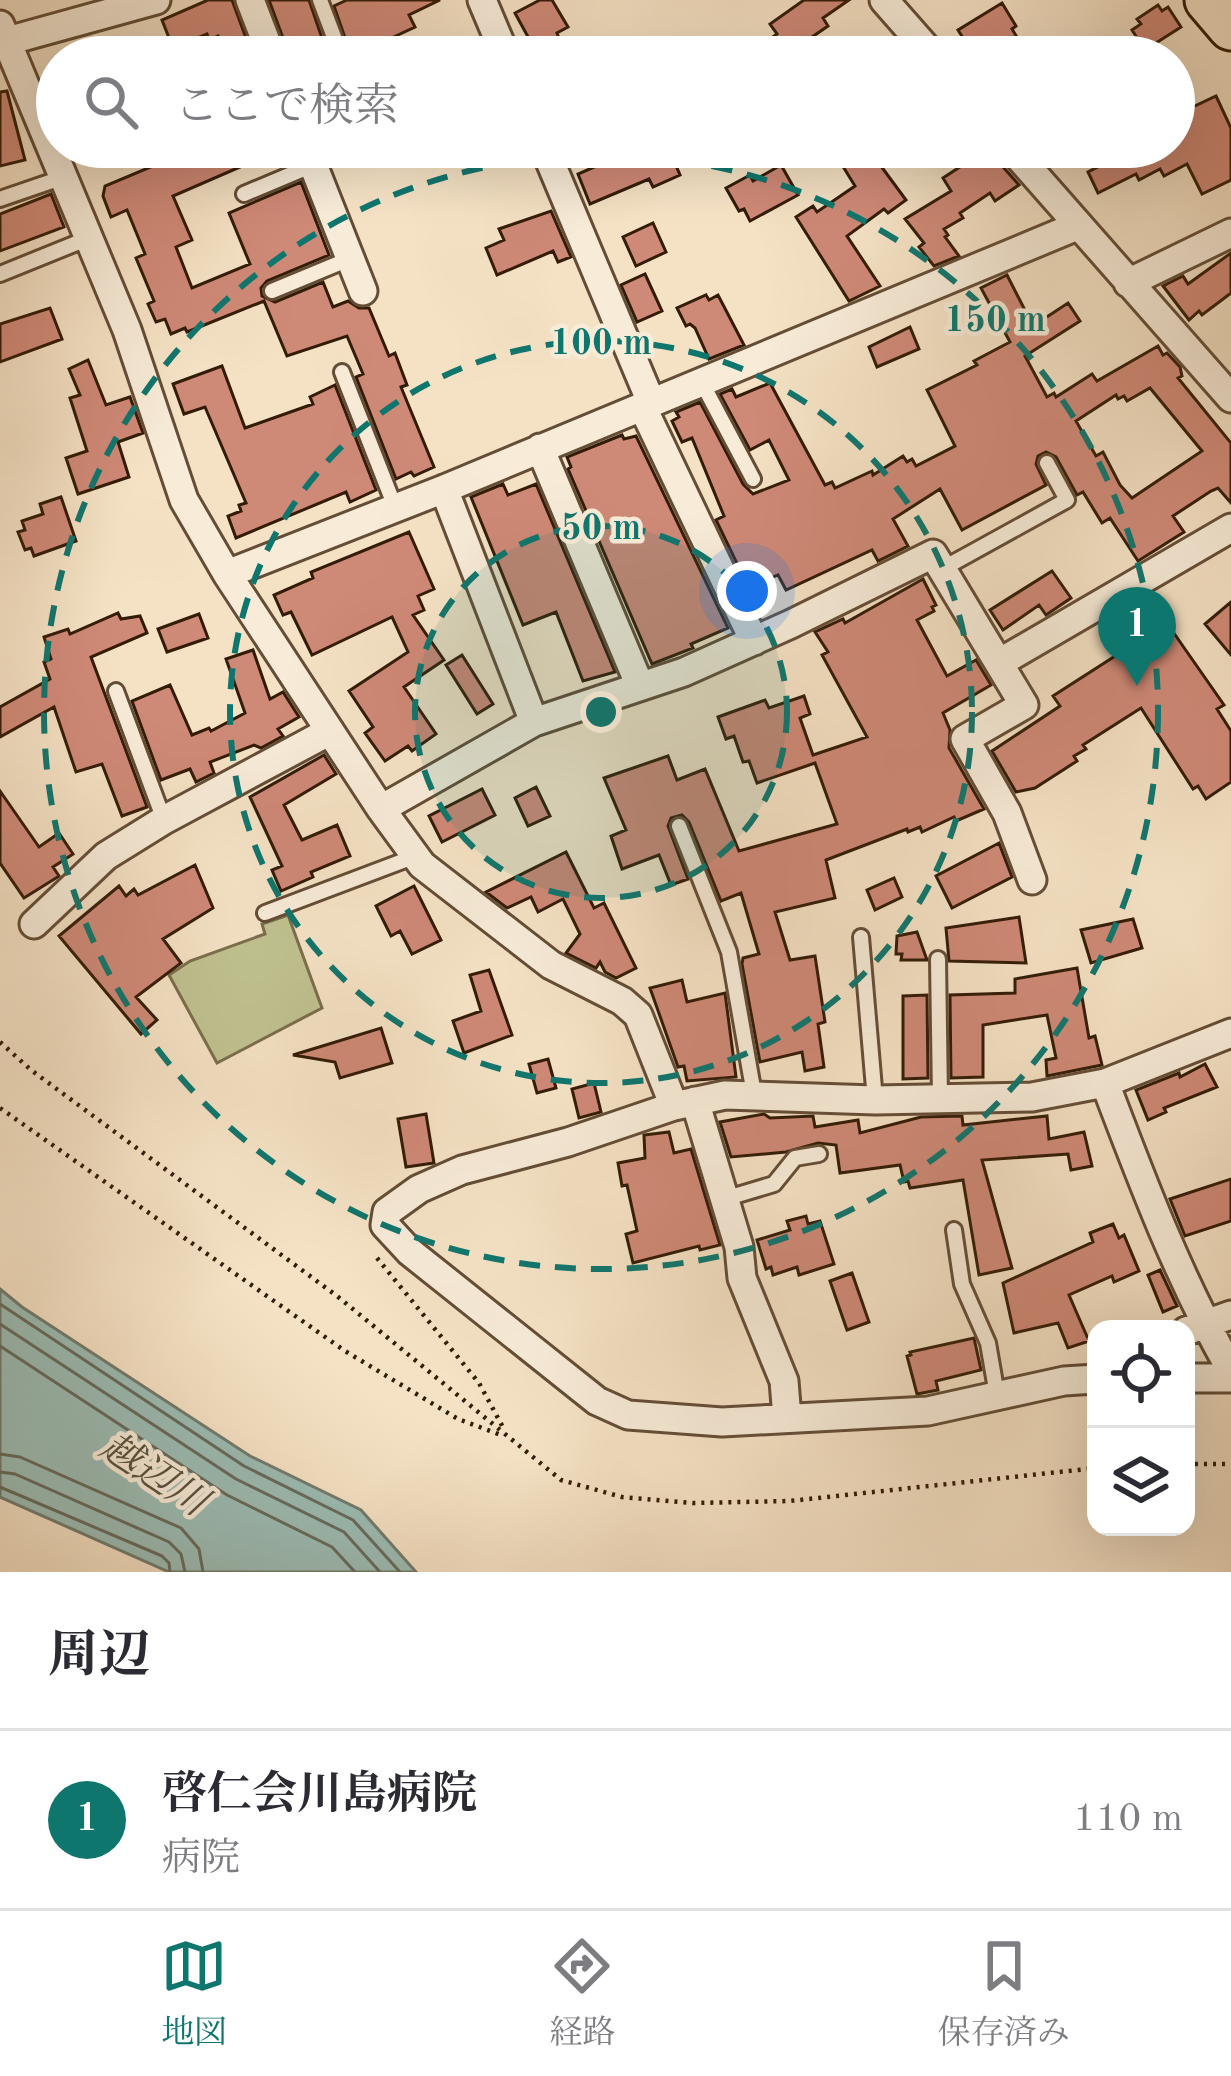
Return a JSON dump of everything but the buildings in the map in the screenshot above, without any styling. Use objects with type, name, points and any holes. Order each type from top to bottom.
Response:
[{"type":"main road","points":[[1208,0],[1231,28]]},
{"type":"street","points":[[36,112],[3,36],[156,0]]},
{"type":"street","points":[[250,0],[264,36]]},
{"type":"street","points":[[482,0],[497,36]]},
{"type":"street","points":[[884,0],[916,36]]},
{"type":"street","points":[[60,168],[127,330],[184,500],[381,809],[422,865],[551,965],[622,1001],[638,1015],[685,1103],[724,1199],[739,1247],[742,1278],[784,1381],[787,1418]]},
{"type":"street","points":[[315,168],[364,291]]},
{"type":"street","points":[[552,168],[646,404],[754,641]]},
{"type":"street","points":[[1028,168],[1231,398]]},
{"type":"street","points":[[227,574],[1077,226]]},
{"type":"street","points":[[1128,283],[1231,233]]},
{"type":"street","points":[[540,448],[640,686]]},
{"type":"street","points":[[444,489],[534,722]]},
{"type":"street","points":[[998,663],[1231,528]]},
{"type":"street","points":[[381,809],[534,722],[684,672],[932,554],[1024,705],[965,739],[1006,813],[1032,880]]},
{"type":"street","points":[[34,924],[106,856],[330,731]]},
{"type":"street","points":[[1087,1380],[928,1411],[722,1423],[628,1415],[597,1401],[395,1240],[385,1225],[387,1212],[462,1170],[568,1142],[685,1103],[754,1094],[875,1100],[1032,1097],[1105,1083],[1231,1033]]},
{"type":"street","points":[[1105,1083],[1152,1205],[1231,1374],[1195,1377]]},
{"type":"street","points":[[1064,1381],[1087,1372]]},
{"type":"lane","points":[[320,0],[334,36]]},
{"type":"lane","points":[[244,194],[289,168]]},
{"type":"lane","points":[[0,199],[64,177]]},
{"type":"lane","points":[[0,274],[89,238]]},
{"type":"lane","points":[[272,291],[349,259]]},
{"type":"lane","points":[[342,372],[395,507]]},
{"type":"lane","points":[[701,381],[753,478]]},
{"type":"lane","points":[[942,569],[1066,500],[1047,463]]},
{"type":"lane","points":[[116,691],[164,820]]},
{"type":"lane","points":[[679,826],[729,952],[754,1094]]},
{"type":"lane","points":[[265,913],[416,856]]},
{"type":"lane","points":[[861,937],[875,1100]]},
{"type":"lane","points":[[938,958],[940,1098]]},
{"type":"lane","points":[[724,1199],[764,1189],[774,1184],[794,1158],[819,1154]]},
{"type":"lane","points":[[954,1230],[962,1284],[988,1343],[997,1395]]},
{"type":"path","points":[[0,1108],[345,1351],[458,1419],[508,1436],[479,1383],[369,1245],[370,1229],[386,1220]]},
{"type":"path","points":[[1195,1464],[1231,1464]]},
{"type":"green space","points":[[288,915],[322,1008],[217,1063],[169,975],[190,961],[265,934],[262,924]]},
{"type":"water","name":"越辺川","points":[[0,1289],[250,1456],[361,1510],[416,1572],[169,1572],[0,1497]]},
{"type":"place","name":"啓仁会川島病院","points":[[1137,686]]}]
